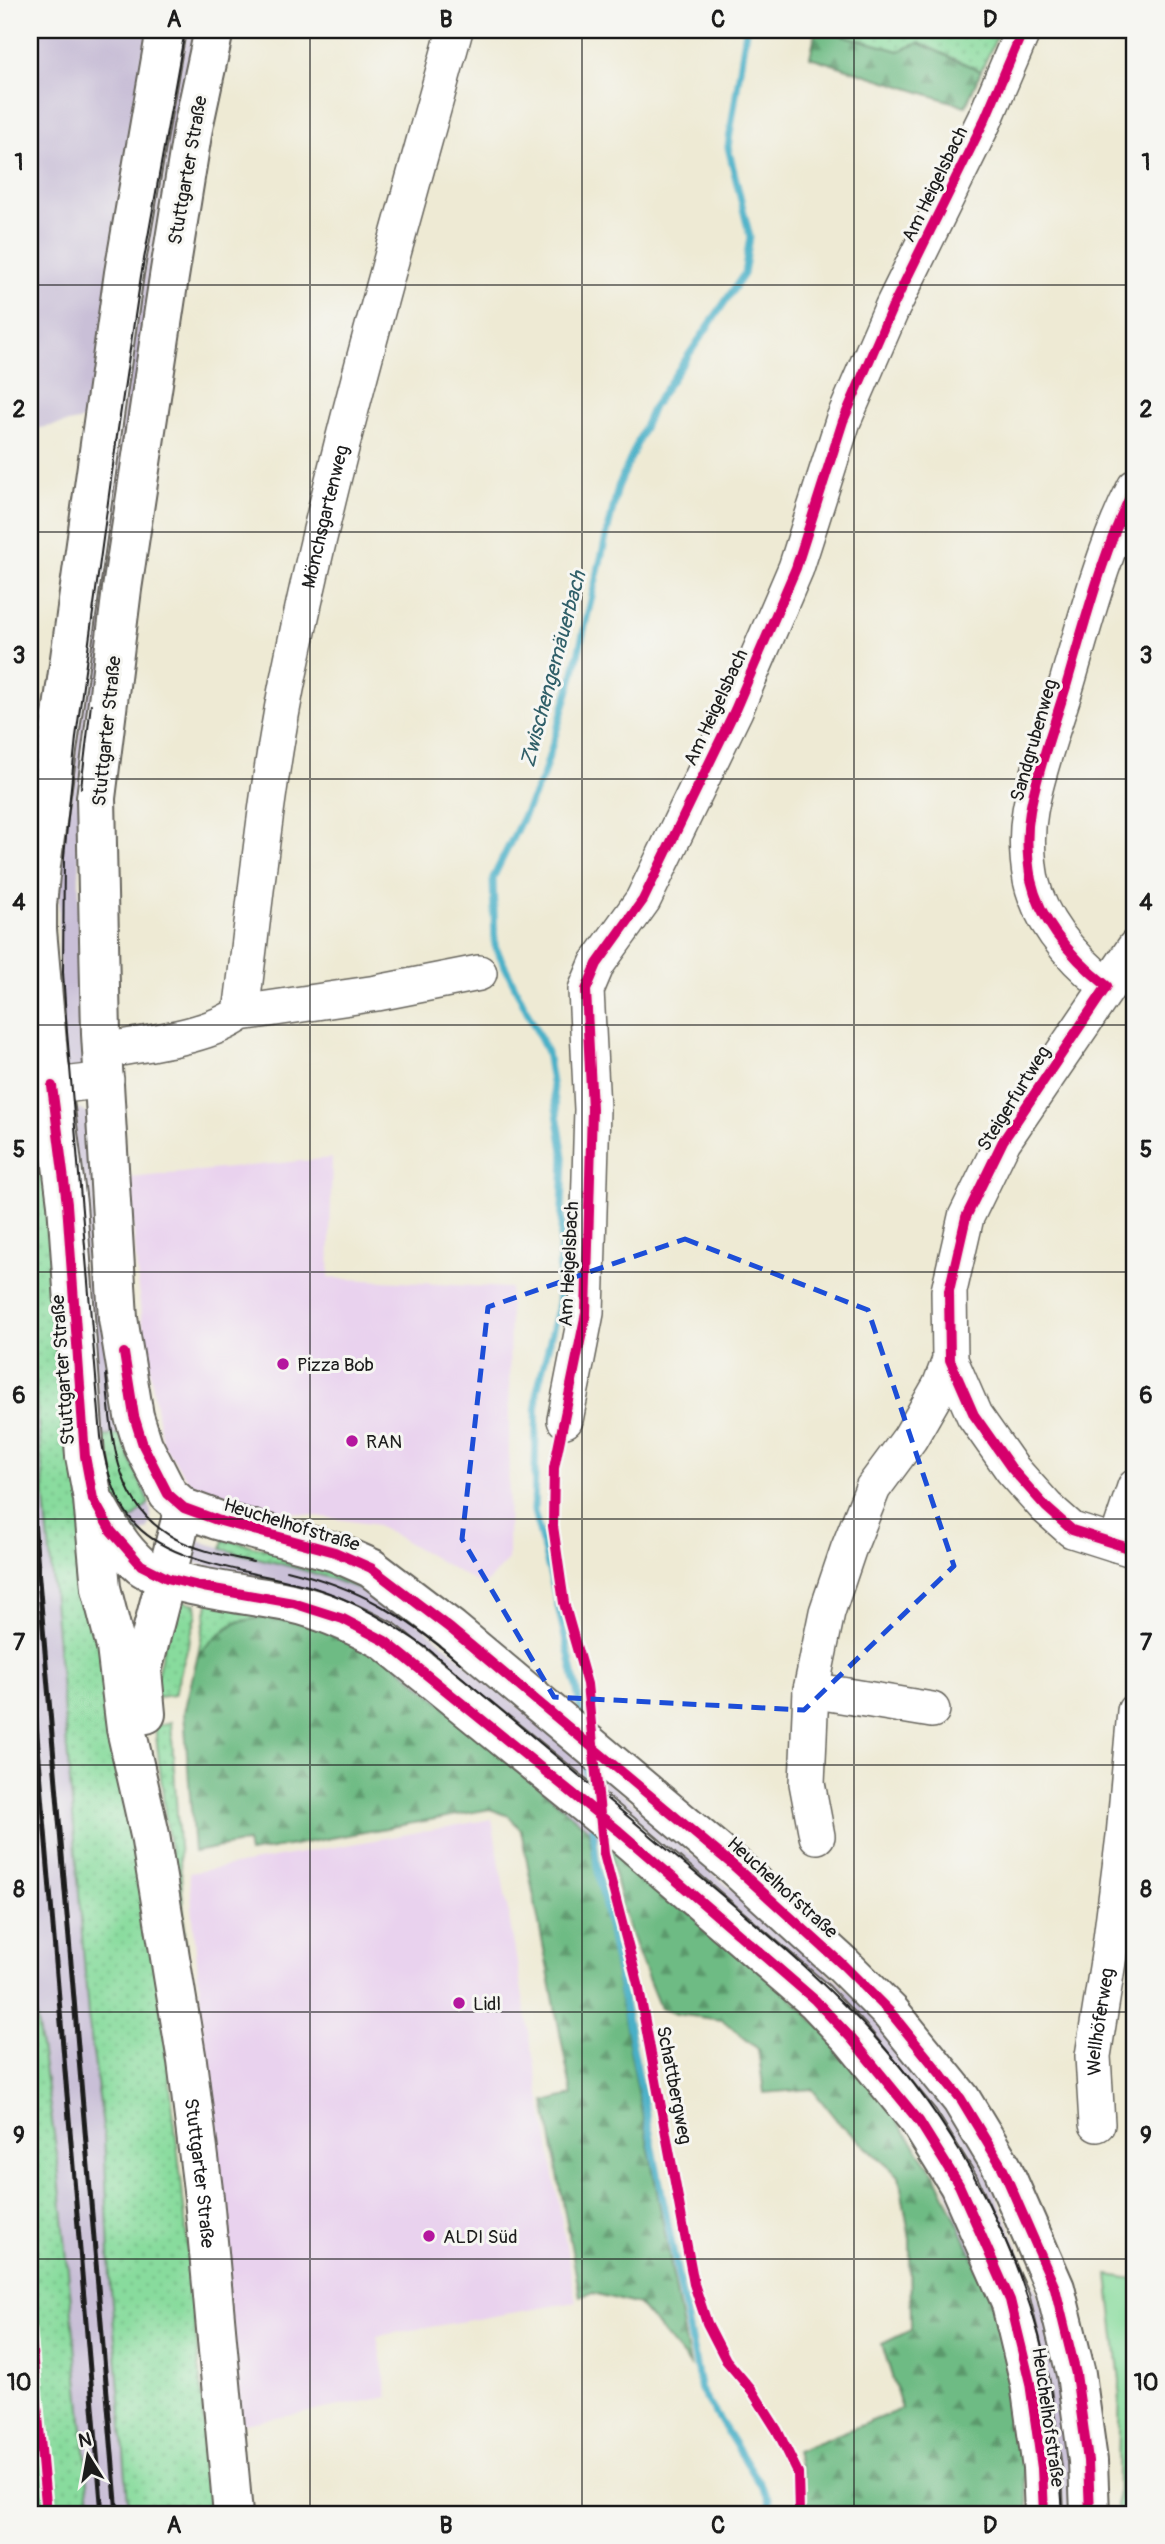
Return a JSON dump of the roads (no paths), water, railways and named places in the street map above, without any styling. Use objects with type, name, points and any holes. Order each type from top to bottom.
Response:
[{"type":"main road","name":"Stuttgarter Straße","points":[[166,30],[120,300],[79,583],[37,905],[41,981],[41,1087],[67,1204],[85,1456],[93,1499],[101,1588],[116,1647],[125,1729],[150,1835],[192,2095],[233,2514]]},
{"type":"main road","name":"Stuttgarter Straße","points":[[150,1835],[148,1740],[142,1671],[154,1572],[184,1508],[168,1494],[143,1445],[134,1416],[118,1318],[104,1066],[96,797],[122,589],[169,277],[193,128],[214,30]]},
{"type":"main road","name":"Stuttgarter Straße","points":[[93,1499],[111,1531],[154,1572]]},
{"type":"main road","name":"Heuchelhofstraße","points":[[184,1508],[217,1520],[335,1552],[371,1568],[451,1629],[734,1866],[844,1965],[891,2013],[961,2099],[1002,2167],[1055,2288],[1076,2374],[1088,2461],[1090,2514]]},
{"type":"main road","name":"Stuttgarter Straße","points":[[116,1647],[121,1604],[130,1580],[154,1572]]},
{"type":"main road","name":"Heuchelhofstraße","points":[[154,1572],[203,1587],[292,1603],[343,1619],[386,1641],[619,1831],[815,2000],[851,2038],[919,2121],[959,2185],[1010,2300],[1030,2383],[1042,2468],[1044,2514]]},
{"type":"street","name":"Mönchsgartenweg","points":[[241,1013],[269,792],[286,690],[329,500],[390,264],[456,30]]},
{"type":"street","name":"Am Heigelsbach","points":[[565,1420],[586,1313],[592,1109],[586,990],[597,964],[643,900],[735,710],[796,568],[848,408],[892,308],[985,119],[1023,30]]},
{"type":"street","name":"Sandgrubenweg","points":[[1107,986],[1087,970],[1054,933],[1031,880],[1027,845],[1030,810],[1059,708],[1113,540],[1135,488]]},
{"type":"street","name":"Steigerfurtweg","points":[[817,1836],[807,1783],[811,1690],[827,1612],[873,1488],[910,1438],[940,1386],[950,1360],[949,1290],[966,1217],[1003,1141],[1135,947]]},
{"type":"street","points":[[41,1087],[211,1030],[241,1013],[377,993],[479,973]]},
{"type":"street","points":[[950,1360],[974,1415],[1012,1469],[1046,1507],[1072,1530],[1126,1547],[1135,1488]]},
{"type":"street","points":[[811,1690],[932,1710]]},
{"type":"street","name":"Wellhöferweg","points":[[1097,2124],[1093,2056],[1124,1836],[1135,1712]]},
{"type":"waterway","name":"Zwischengemäuerbach","points":[[581,1719],[556,1597],[534,1511],[537,1391],[558,1309],[564,1157],[547,1052],[495,946],[493,878],[543,776],[573,676],[618,487],[653,407],[744,274],[750,237],[728,147],[746,30]]},
{"type":"waterway","name":"Zwischengemäuerbach","points":[[585,1759],[589,1789]]},
{"type":"waterway","name":"Zwischengemäuerbach","points":[[593,1828],[597,1866],[701,2390],[770,2500],[768,2514]]},
{"type":"tram line","points":[[185,30],[141,276],[117,436],[76,737],[64,857],[63,972],[67,1032],[101,1437],[112,1484],[128,1516],[136,1525],[152,1539],[173,1550],[220,1566],[294,1582],[330,1593],[373,1614],[427,1648],[755,1923],[827,1988],[872,2034],[927,2101],[951,2138],[974,2175],[1011,2254],[1039,2336],[1049,2380],[1063,2514]]},
{"type":"tram line","points":[[81,788],[91,704]]},
{"type":"tram line","points":[[106,1374],[114,1445],[128,1489],[139,1508],[155,1525],[176,1539],[204,1550],[253,1562]]},
{"type":"tram line","points":[[287,1570],[337,1585],[380,1605],[420,1631],[460,1663]]},
{"type":"railway","points":[[30,1472],[117,2514]]},
{"type":"railway","points":[[30,1651],[102,2514]]},
{"type":"place","name":"Pizza Bob","points":[[283,1364]]},
{"type":"place","name":"RAN","points":[[352,1441]]},
{"type":"place","name":"Lidl","points":[[459,2003]]},
{"type":"place","name":"ALDI Süd","points":[[429,2236]]}]
